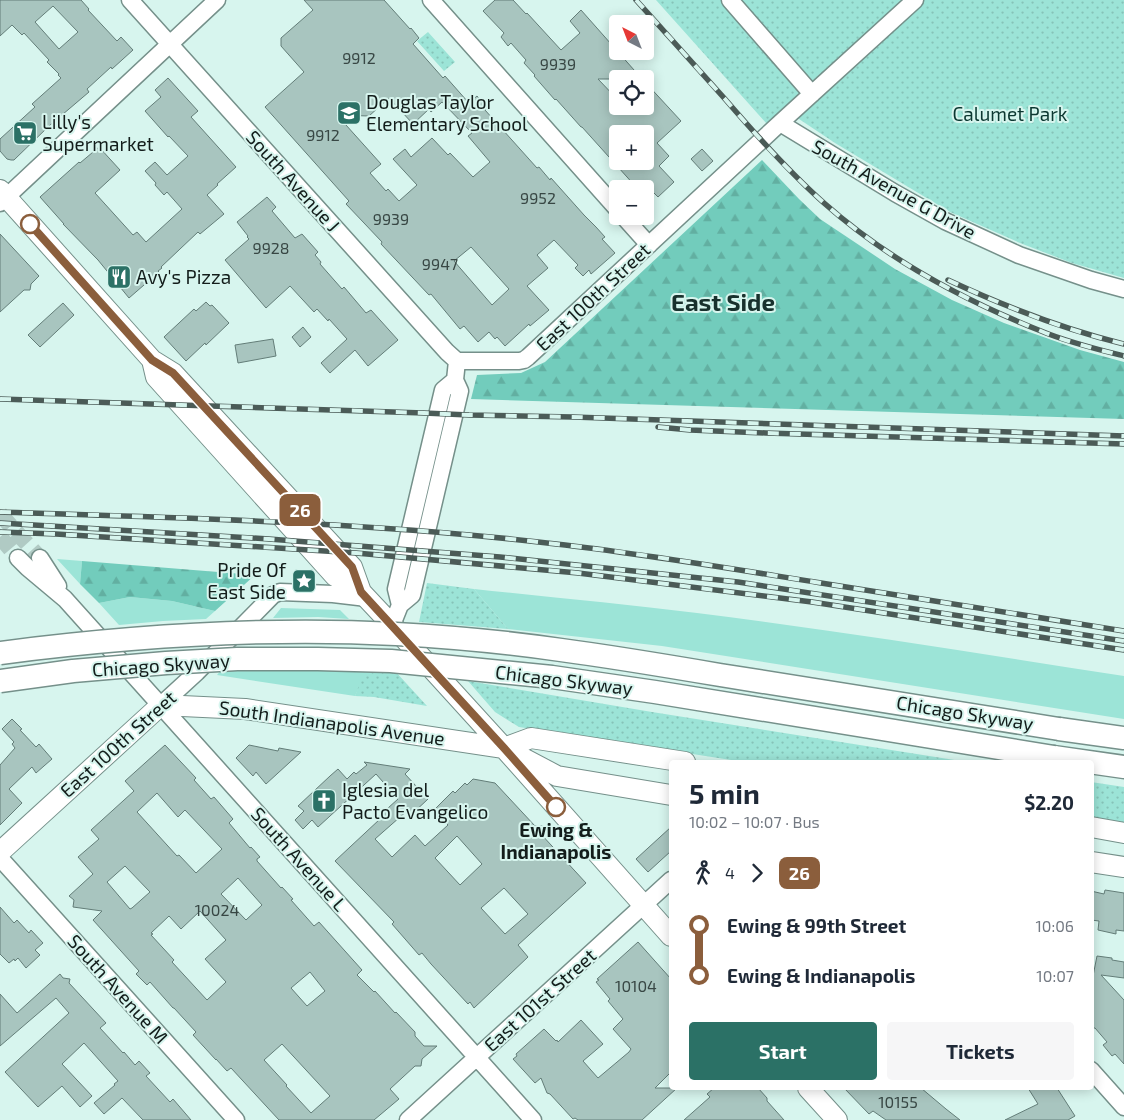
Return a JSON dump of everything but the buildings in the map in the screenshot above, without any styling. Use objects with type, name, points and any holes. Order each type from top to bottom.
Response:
[{"type":"highway","name":"Chicago Skyway","points":[[0,653],[69,644],[164,636],[249,632],[403,635],[470,640],[559,650],[1124,738]]},
{"type":"highway","name":"Chicago Skyway","points":[[0,681],[73,671],[237,659],[391,661],[552,677],[1075,760]]},
{"type":"highway","name":"Chicago Skyway","points":[[1094,763],[1124,767]]},
{"type":"main road","points":[[2,197],[152,360],[156,377],[328,569],[335,576],[364,595],[504,748],[669,934]]},
{"type":"main road","name":"South Indianapolis Avenue","points":[[161,705],[245,708],[504,748],[558,776],[669,795]]},
{"type":"main road","name":"East 100th Street","points":[[0,852],[161,705]]},
{"type":"main road","name":"South Indianapolis Avenue","points":[[504,748],[531,738],[672,760]]},
{"type":"main road","points":[[1094,828],[1124,833]]},
{"type":"main road","points":[[1094,862],[1124,867]]},
{"type":"main road","points":[[810,1090],[837,1120]]},
{"type":"street","name":"South Avenue J","points":[[130,0],[457,361]]},
{"type":"street","points":[[2,197],[217,0]]},
{"type":"street","points":[[431,0],[609,200]]},
{"type":"street","points":[[730,0],[812,94]]},
{"type":"street","name":"East 100th Street","points":[[457,361],[524,360],[915,0]]},
{"type":"street","name":"South Avenue G Drive","points":[[780,123],[945,221],[1019,255],[1090,280],[1124,289]]},
{"type":"street","points":[[631,225],[648,245]]},
{"type":"street","points":[[392,625],[400,604],[396,589],[443,390],[455,380],[457,361]]},
{"type":"street","name":"South Avenue L","points":[[18,558],[66,598]]},
{"type":"street","name":"South Avenue L","points":[[40,558],[66,598],[533,1120]]},
{"type":"street","name":"East 100th Street","points":[[161,705],[197,672],[273,595],[280,592],[364,595]]},
{"type":"street","name":"South Avenue M","points":[[0,858],[236,1120]]},
{"type":"street","name":"East 101st Street","points":[[408,1120],[669,882]]},
{"type":"street","points":[[1094,1073],[1124,1106]]},
{"type":"street","points":[[1117,1120],[1124,1114]]},
{"type":"green space","name":"Calumet Park","points":[[656,0],[1124,0],[1124,278],[1072,263],[1020,243],[950,212],[835,143],[784,109],[767,124]]},
{"type":"green space","points":[[428,32],[455,62],[444,71],[417,41]]},
{"type":"green space","points":[[762,160],[820,219],[895,269],[952,300],[1004,323],[1080,350],[1124,362],[1124,419],[471,399],[477,375],[521,373],[545,362]]},
{"type":"green space","points":[[57,559],[82,561],[80,584]]},
{"type":"green space","points":[[82,561],[255,575],[215,611],[172,601],[130,597],[99,603],[80,584]]},
{"type":"green space","points":[[427,583],[474,589],[508,629],[419,622]]},
{"type":"green space","points":[[474,589],[751,620],[1124,676],[1124,719],[662,646],[508,629]]},
{"type":"green space","points":[[130,597],[172,601],[215,611],[206,619],[119,625],[99,603]]},
{"type":"green space","points":[[281,608],[340,610],[349,619],[318,617],[273,618]]},
{"type":"green space","points":[[369,666],[355,696],[217,675],[223,668]]},
{"type":"green space","points":[[369,666],[395,671],[427,706],[374,697],[355,696]]},
{"type":"green space","points":[[468,681],[954,760],[731,760],[519,727],[495,712]]},
{"type":"green space","points":[[1094,782],[1124,787],[1124,823],[1094,818]]},
{"type":"tunnel","points":[[0,514],[40,558]]},
{"type":"tunnel","points":[[0,537],[18,558]]},
{"type":"railway","points":[[636,0],[785,166],[824,203],[874,242],[927,276],[983,306],[1061,339],[1124,356]]},
{"type":"railway","points":[[948,280],[1034,316],[1124,344]]},
{"type":"railway","points":[[0,399],[1124,436]]},
{"type":"railway","points":[[658,427],[766,433],[1124,444]]},
{"type":"railway","points":[[0,512],[279,522],[487,537],[656,557],[1124,631]]},
{"type":"railway","points":[[0,523],[269,539],[500,557],[738,582],[1124,641]]},
{"type":"railway","points":[[0,532],[356,553],[578,573],[812,602],[1124,650]]},
{"type":"bus line","name":"26","points":[[30,224],[152,360],[173,373],[352,567],[361,592],[556,807]]},
{"type":"place","name":"Douglas Taylor Elementary School","points":[[349,113]]},
{"type":"place","name":"Lilly's Supermarket","points":[[25,133]]},
{"type":"place","name":"Avy's Pizza","points":[[119,277]]},
{"type":"place","name":"Pride Of East Side","points":[[304,581]]},
{"type":"place","name":"Iglesia del Pacto Evangelico","points":[[324,801]]},
{"type":"place","name":"Ewing & Indianapolis","points":[[556,807]]},
{"type":"district","name":"East Side","points":[[723,303]]}]
